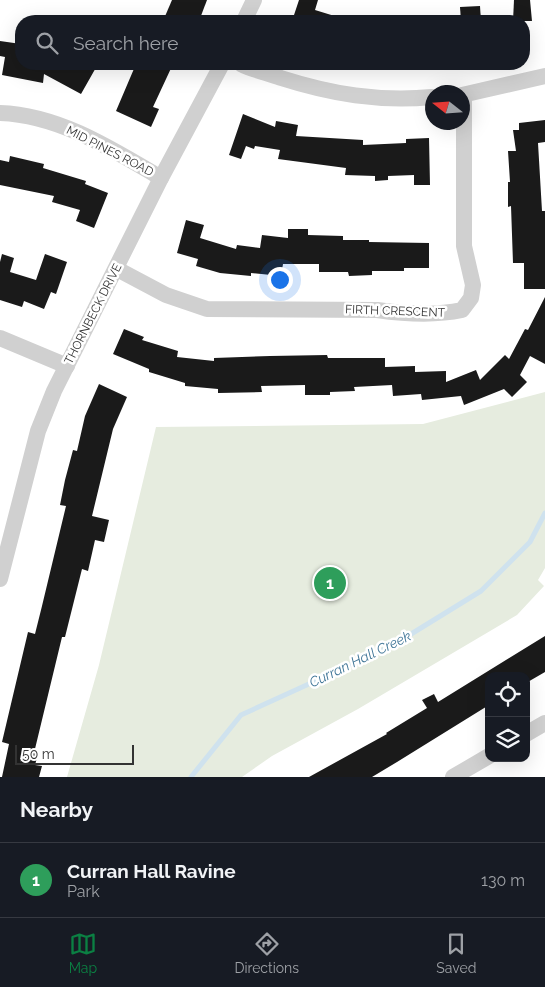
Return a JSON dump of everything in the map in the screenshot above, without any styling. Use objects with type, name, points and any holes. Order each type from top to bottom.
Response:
[{"type":"street","points":[[247,15],[254,0]]},
{"type":"street","name":"THORNBECK DRIVE","points":[[0,579],[2,558],[38,431],[67,366],[161,178],[219,70]]},
{"type":"street","points":[[259,70],[307,86],[373,100],[425,98]]},
{"type":"street","points":[[470,93],[545,76]]},
{"type":"street","name":"MID PINES ROAD","points":[[0,113],[59,125],[81,134],[161,178]]},
{"type":"street","name":"FIRTH CRESCENT","points":[[117,269],[166,295],[206,309],[377,310],[403,314],[448,313],[462,310],[471,298],[473,285],[464,246],[463,130]]},
{"type":"street","points":[[0,338],[67,366]]},
{"type":"street","points":[[530,732],[545,723]]},
{"type":"street","points":[[453,777],[476,771],[485,761]]},
{"type":"shaded area","points":[[545,392],[545,568],[538,580],[544,586],[517,615],[358,709],[272,756],[242,777],[67,777],[99,665],[156,427],[423,424]]},
{"type":"building","points":[[172,0],[207,0],[201,15],[166,15]]},
{"type":"building","points":[[299,0],[318,0],[315,10],[331,15],[294,15]]},
{"type":"building","points":[[514,0],[530,0],[532,21],[530,21],[530,15],[513,15]]},
{"type":"building","points":[[480,6],[481,15],[461,15],[460,7]]},
{"type":"building","points":[[0,41],[15,43],[15,70],[95,70],[81,94],[44,74],[43,83],[2,75],[5,57],[0,56]]},
{"type":"building","points":[[133,70],[170,70],[153,107],[159,109],[151,127],[116,111]]},
{"type":"building","points":[[243,114],[275,127],[276,121],[298,125],[296,136],[363,140],[363,145],[406,143],[406,139],[429,138],[430,185],[414,185],[414,175],[388,176],[388,180],[375,181],[375,176],[345,175],[346,168],[278,159],[280,150],[255,146],[254,149],[246,146],[241,159],[229,155]]},
{"type":"building","points":[[545,120],[545,142],[538,143],[542,211],[545,211],[545,289],[524,289],[524,263],[513,263],[511,206],[508,207],[508,182],[510,182],[508,151],[516,151],[513,130],[519,130],[519,123]]},
{"type":"building","points":[[10,156],[44,164],[43,168],[86,181],[85,184],[108,193],[94,228],[76,221],[80,210],[52,202],[54,196],[0,185],[0,160],[9,162]]},
{"type":"building","points":[[186,220],[204,225],[200,238],[236,249],[237,245],[260,248],[262,235],[288,238],[288,229],[308,229],[308,235],[343,236],[343,240],[429,243],[429,268],[404,268],[404,271],[372,271],[372,275],[349,276],[348,272],[319,272],[319,264],[283,264],[281,276],[251,273],[251,276],[220,273],[196,266],[198,259],[177,253]]},
{"type":"building","points":[[2,254],[14,258],[10,272],[36,280],[45,254],[67,262],[56,294],[51,292],[44,309],[24,301],[22,307],[0,300],[0,262]]},
{"type":"building","points":[[545,297],[545,364],[530,356],[520,375],[527,382],[512,397],[504,389],[464,405],[461,396],[422,400],[421,394],[393,396],[392,385],[354,387],[355,391],[330,392],[330,395],[305,395],[305,385],[261,386],[262,392],[218,393],[218,389],[185,386],[185,383],[149,372],[149,369],[113,354],[124,329],[144,337],[142,340],[178,351],[177,357],[214,361],[214,358],[327,355],[328,358],[385,358],[385,367],[415,366],[415,372],[446,371],[446,382],[476,370],[480,380],[505,355],[509,359],[525,329],[528,330]]},
{"type":"building","points":[[99,384],[127,397],[113,429],[92,516],[109,520],[104,542],[95,540],[88,571],[82,569],[65,637],[62,637],[34,753],[38,754],[35,765],[42,766],[39,777],[2,777],[9,744],[2,742],[28,632],[35,634],[42,606],[66,506],[60,505],[65,480],[73,450],[77,451],[85,416]]},
{"type":"building","points":[[545,636],[545,672],[530,681],[530,672],[487,672]]},
{"type":"building","points":[[485,673],[485,707],[372,777],[309,777],[387,734],[427,708],[422,700],[434,694],[438,702]]},
{"type":"waterway","name":"Curran Hall Creek","points":[[191,777],[241,715],[390,647],[481,591],[530,542],[545,513]]},
{"type":"place","name":"Curran Hall Ravine","points":[[330,583]]}]
